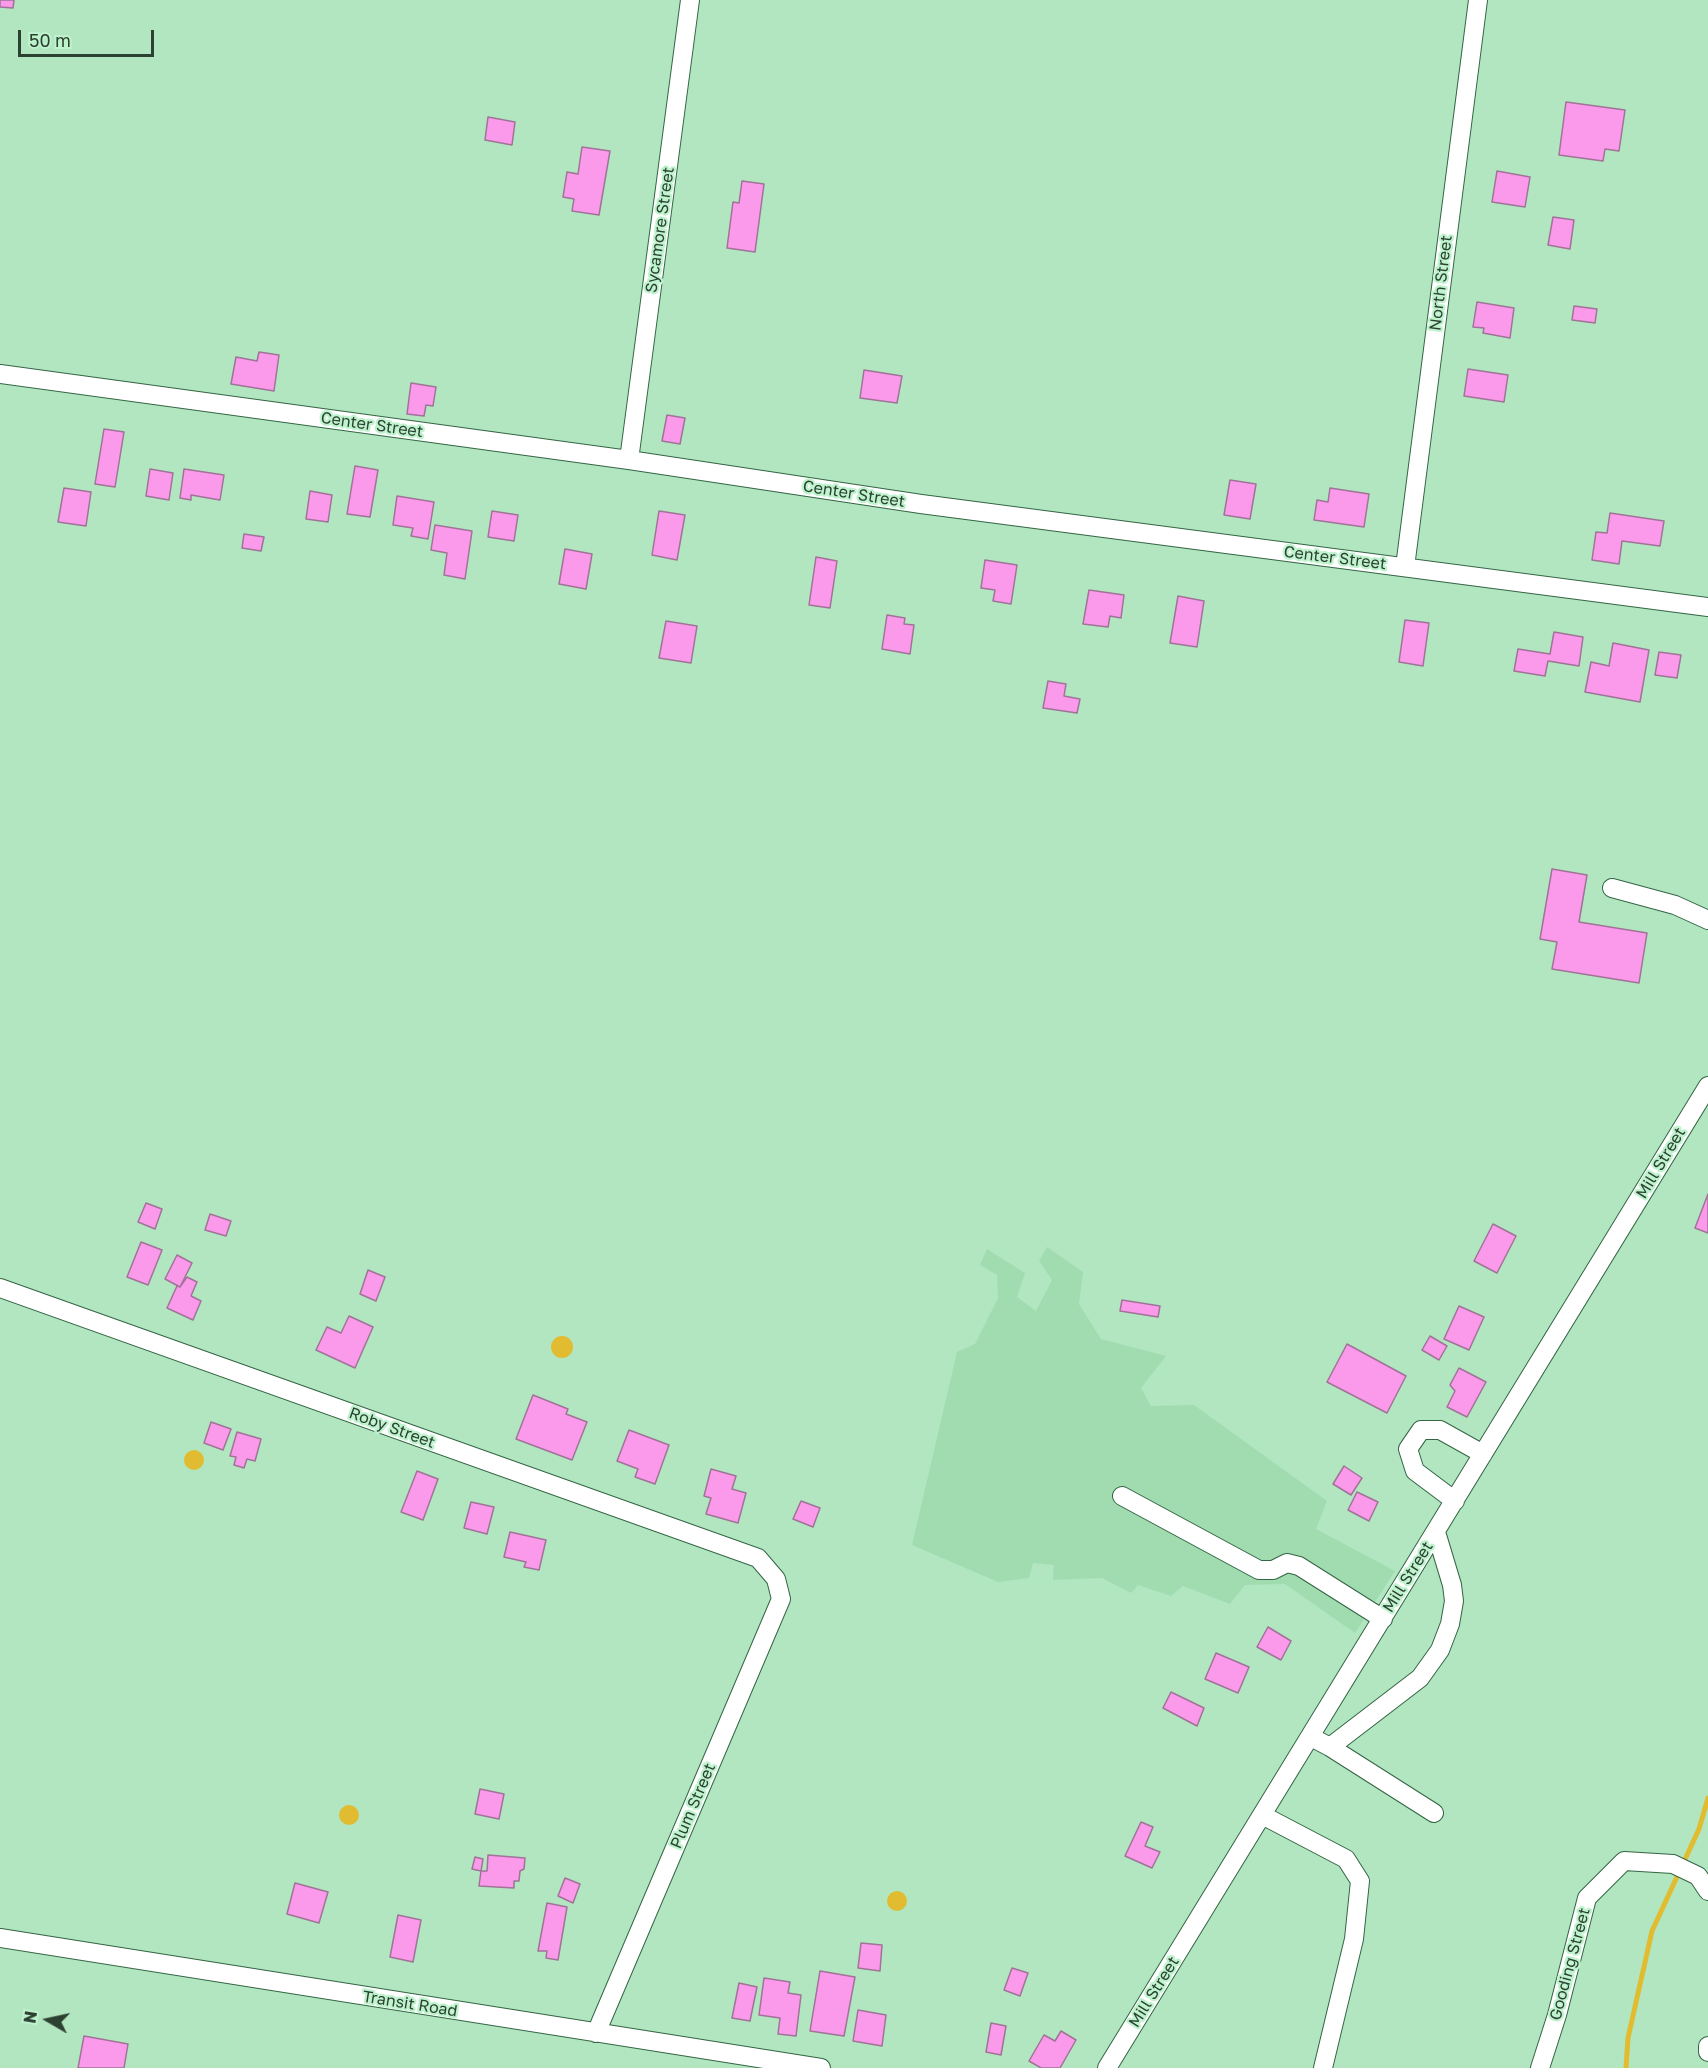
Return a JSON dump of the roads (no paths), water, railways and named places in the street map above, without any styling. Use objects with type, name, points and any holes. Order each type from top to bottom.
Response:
[{"type":"street","name":"Sycamore Street","points":[[629,460],[690,0]]},
{"type":"street","name":"North Street","points":[[1405,567],[1478,0]]},
{"type":"street","name":"Center Street","points":[[0,374],[629,460],[921,504],[1708,607]]},
{"type":"street","points":[[1612,888],[1675,905],[1708,920]]},
{"type":"street","name":"Mill Street","points":[[1107,2068],[1708,1086]]},
{"type":"street","name":"Roby Street","points":[[0,1288],[758,1558],[776,1579]]},
{"type":"street","points":[[1455,1501],[1415,1471],[1408,1449],[1421,1430],[1440,1430],[1483,1454]]},
{"type":"street","points":[[1122,1496],[1259,1570],[1273,1570],[1287,1563],[1299,1566],[1383,1619]]},
{"type":"street","points":[[1330,1747],[1420,1678],[1440,1650],[1450,1624],[1454,1601],[1452,1585],[1436,1532]]},
{"type":"street","name":"Plum Street","points":[[596,2033],[781,1599],[776,1579]]},
{"type":"street","points":[[1311,1737],[1434,1813]]},
{"type":"street","points":[[1262,1815],[1346,1859],[1360,1881],[1354,1939],[1323,2068]]},
{"type":"street","name":"Gooding Street","points":[[1540,2068],[1557,2015],[1587,1898],[1624,1861],[1673,1864],[1703,1883]]},
{"type":"street","name":"Transit Road","points":[[0,1938],[821,2068]]},
{"type":"street","points":[[1708,2046],[1708,2052]]},
{"type":"waterway","points":[[1626,2068],[1628,2038],[1652,1931],[1699,1829],[1708,1798]]}]
